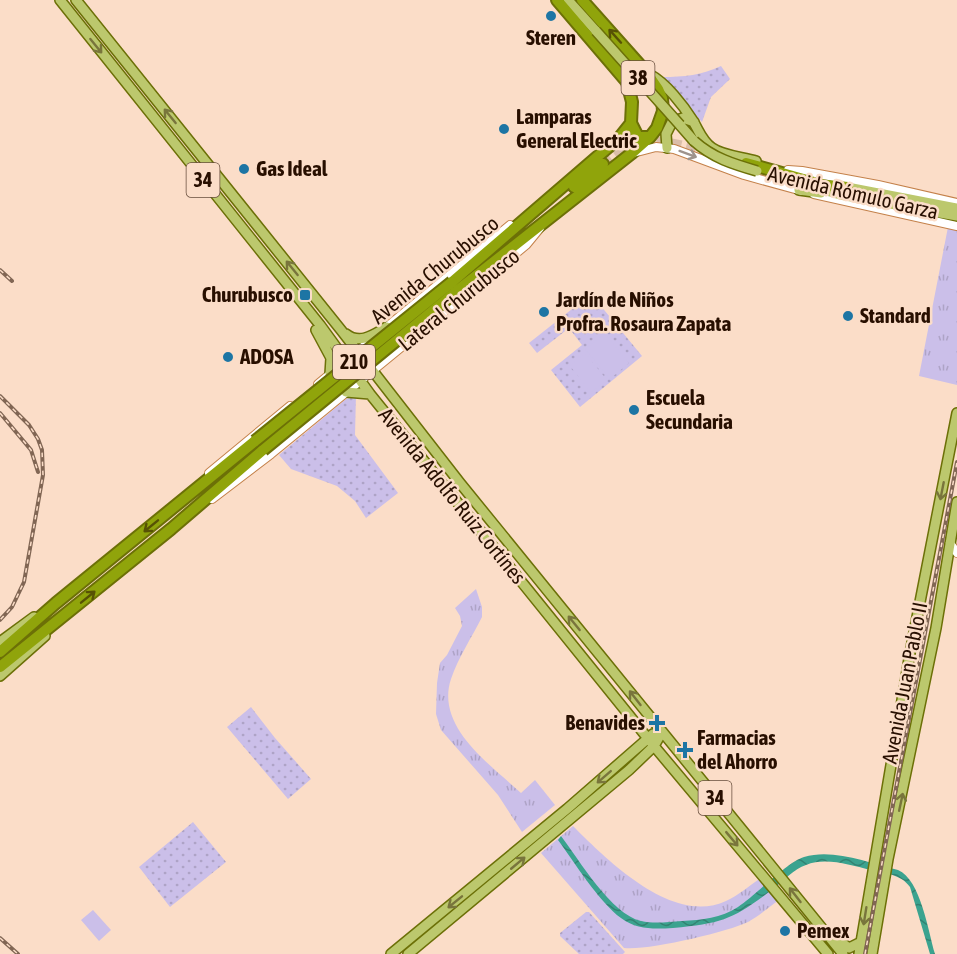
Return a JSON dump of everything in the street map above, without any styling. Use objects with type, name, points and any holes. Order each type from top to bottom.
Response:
[{"type":"highway","points":[[557,0],[627,82],[632,102],[631,123],[638,136],[650,137]]},
{"type":"highway","name":"38","points":[[582,0],[647,73]]},
{"type":"highway","name":"Avenida Churubusco","points":[[1,648],[255,441],[455,286],[541,225],[650,137],[657,128],[663,111],[662,98],[647,73]]},
{"type":"highway","name":"Avenida Churubusco","points":[[0,667],[202,502],[455,286],[507,236],[620,138],[631,123]]},
{"type":"highway","points":[[716,154],[844,191]]},
{"type":"highway","points":[[507,236],[521,230],[603,164]]},
{"type":"main road","name":"Avenida Adolfo Ruiz Cortínes","points":[[60,0],[320,325],[370,394],[652,742]]},
{"type":"main road","name":"Avenida Adolfo Ruiz Cortínes","points":[[76,0],[659,730]]},
{"type":"main road","name":"Avenida Rómulo Garza","points":[[568,0],[701,147],[726,162],[844,191],[957,208]]},
{"type":"main road","name":"Avenida Rómulo Garza","points":[[647,73],[661,82],[694,122],[703,140],[716,151],[788,170],[844,191]]},
{"type":"main road","points":[[667,148],[666,134],[672,122],[683,118],[694,122]]},
{"type":"main road","points":[[203,180],[228,221],[322,338],[331,357],[330,374]]},
{"type":"main road","points":[[799,190],[844,191]]},
{"type":"main road","name":"Avenida Rómulo Garza","points":[[866,195],[957,218]]},
{"type":"main road","points":[[341,330],[351,338],[363,339],[387,327]]},
{"type":"main road","points":[[346,392],[370,394]]},
{"type":"main road","name":"Avenida Juan Pablo II","points":[[859,954],[910,653],[957,413]]},
{"type":"main road","name":"Avenida Juan Pablo II","points":[[872,954],[888,859],[921,703],[957,502]]},
{"type":"main road","name":"Avenida Churubusco","points":[[0,675],[30,651],[66,615]]},
{"type":"main road","points":[[408,954],[594,800],[652,742],[659,730]]},
{"type":"main road","name":"34","points":[[659,730],[843,954]]},
{"type":"main road","points":[[391,954],[652,742]]},
{"type":"main road","name":"34","points":[[652,742],[828,954]]},
{"type":"main road","points":[[810,914],[849,948],[861,942]]},
{"type":"street","name":"Avenida Rómulo Garza","points":[[632,153],[650,148],[667,148],[687,153],[744,175],[799,190],[957,226]]},
{"type":"street","name":"Avenida Rómulo Garza","points":[[788,170],[878,185],[957,203]]},
{"type":"street","name":"Lateral Churubusco","points":[[196,489],[217,465],[519,218],[549,200]]},
{"type":"street","points":[[947,223],[957,218]]},
{"type":"street","name":"Lateral Churubusco","points":[[202,502],[211,500],[231,486],[387,359],[530,242],[541,225]]},
{"type":"street","points":[[387,327],[402,346]]},
{"type":"street","points":[[371,340],[387,359]]},
{"type":"street","points":[[950,543],[957,553]]},
{"type":"green space","points":[[721,66],[730,79],[711,97],[702,122],[662,77],[693,75]]},
{"type":"green space","points":[[948,227],[957,229],[957,385],[919,376]]},
{"type":"green space","points":[[591,294],[642,356],[580,407],[551,370],[582,345],[569,328],[537,353],[529,343]]},
{"type":"green space","points":[[605,334],[629,363],[610,379],[585,349]]},
{"type":"green space","points":[[585,353],[607,380],[591,392],[570,366]]},
{"type":"green space","points":[[356,395],[355,435],[398,493],[366,518],[355,501],[337,486],[291,469],[279,455],[346,399]]},
{"type":"green space","points":[[476,589],[482,607],[482,617],[451,679],[448,697],[451,713],[458,729],[469,744],[521,793],[535,780],[555,805],[522,832],[498,795],[441,730],[436,714],[440,663],[447,655],[462,626],[455,608]]},
{"type":"green space","points":[[251,707],[311,779],[288,799],[227,727]]},
{"type":"green space","points":[[193,822],[226,862],[170,907],[139,867]]},
{"type":"green space","points":[[573,826],[604,856],[642,886],[685,905],[706,906],[726,901],[761,878],[779,900],[748,922],[723,931],[668,944],[624,948],[541,853]]},
{"type":"green space","points":[[93,910],[111,930],[99,941],[81,920]]},
{"type":"green space","points":[[589,912],[625,952],[623,954],[579,954],[560,936],[560,933]]},
{"type":"water","points":[[561,836],[608,898],[630,916],[646,922],[697,920],[725,914],[745,902],[789,865],[804,857],[839,855],[898,870],[906,876],[918,895],[935,954],[930,954],[910,887],[902,879],[830,862],[814,863],[802,867],[748,907],[727,918],[705,924],[666,928],[646,928],[633,925],[621,918],[596,893],[558,840]]},
{"type":"tunnel","points":[[603,164],[630,145],[648,141],[670,143],[709,153]]},
{"type":"railway","points":[[0,270],[12,281]]},
{"type":"railway","points":[[0,396],[29,425],[38,439],[42,450],[43,475],[24,582],[12,607],[0,620]]},
{"type":"railway","points":[[0,413],[31,450],[38,472]]},
{"type":"railway","points":[[865,954],[957,462]]},
{"type":"railway","points":[[0,938],[18,954]]},
{"type":"place","name":"Steren","points":[[551,16]]},
{"type":"place","name":"Lamparas General Electric","points":[[504,129]]},
{"type":"place","name":"Gas Ideal","points":[[244,169]]},
{"type":"place","name":"Churubusco","points":[[305,295]]},
{"type":"place","name":"Jardín de Niños Profra. Rosaura Zapata","points":[[544,312]]},
{"type":"place","name":"Standard","points":[[848,316]]},
{"type":"place","name":"ADOSA","points":[[228,357]]},
{"type":"place","name":"Escuela Secundaria","points":[[634,410]]},
{"type":"place","name":"Benavides","points":[[657,723]]},
{"type":"place","name":"Farmacias del Ahorro","points":[[685,750]]},
{"type":"place","name":"Pemex","points":[[785,931]]}]
